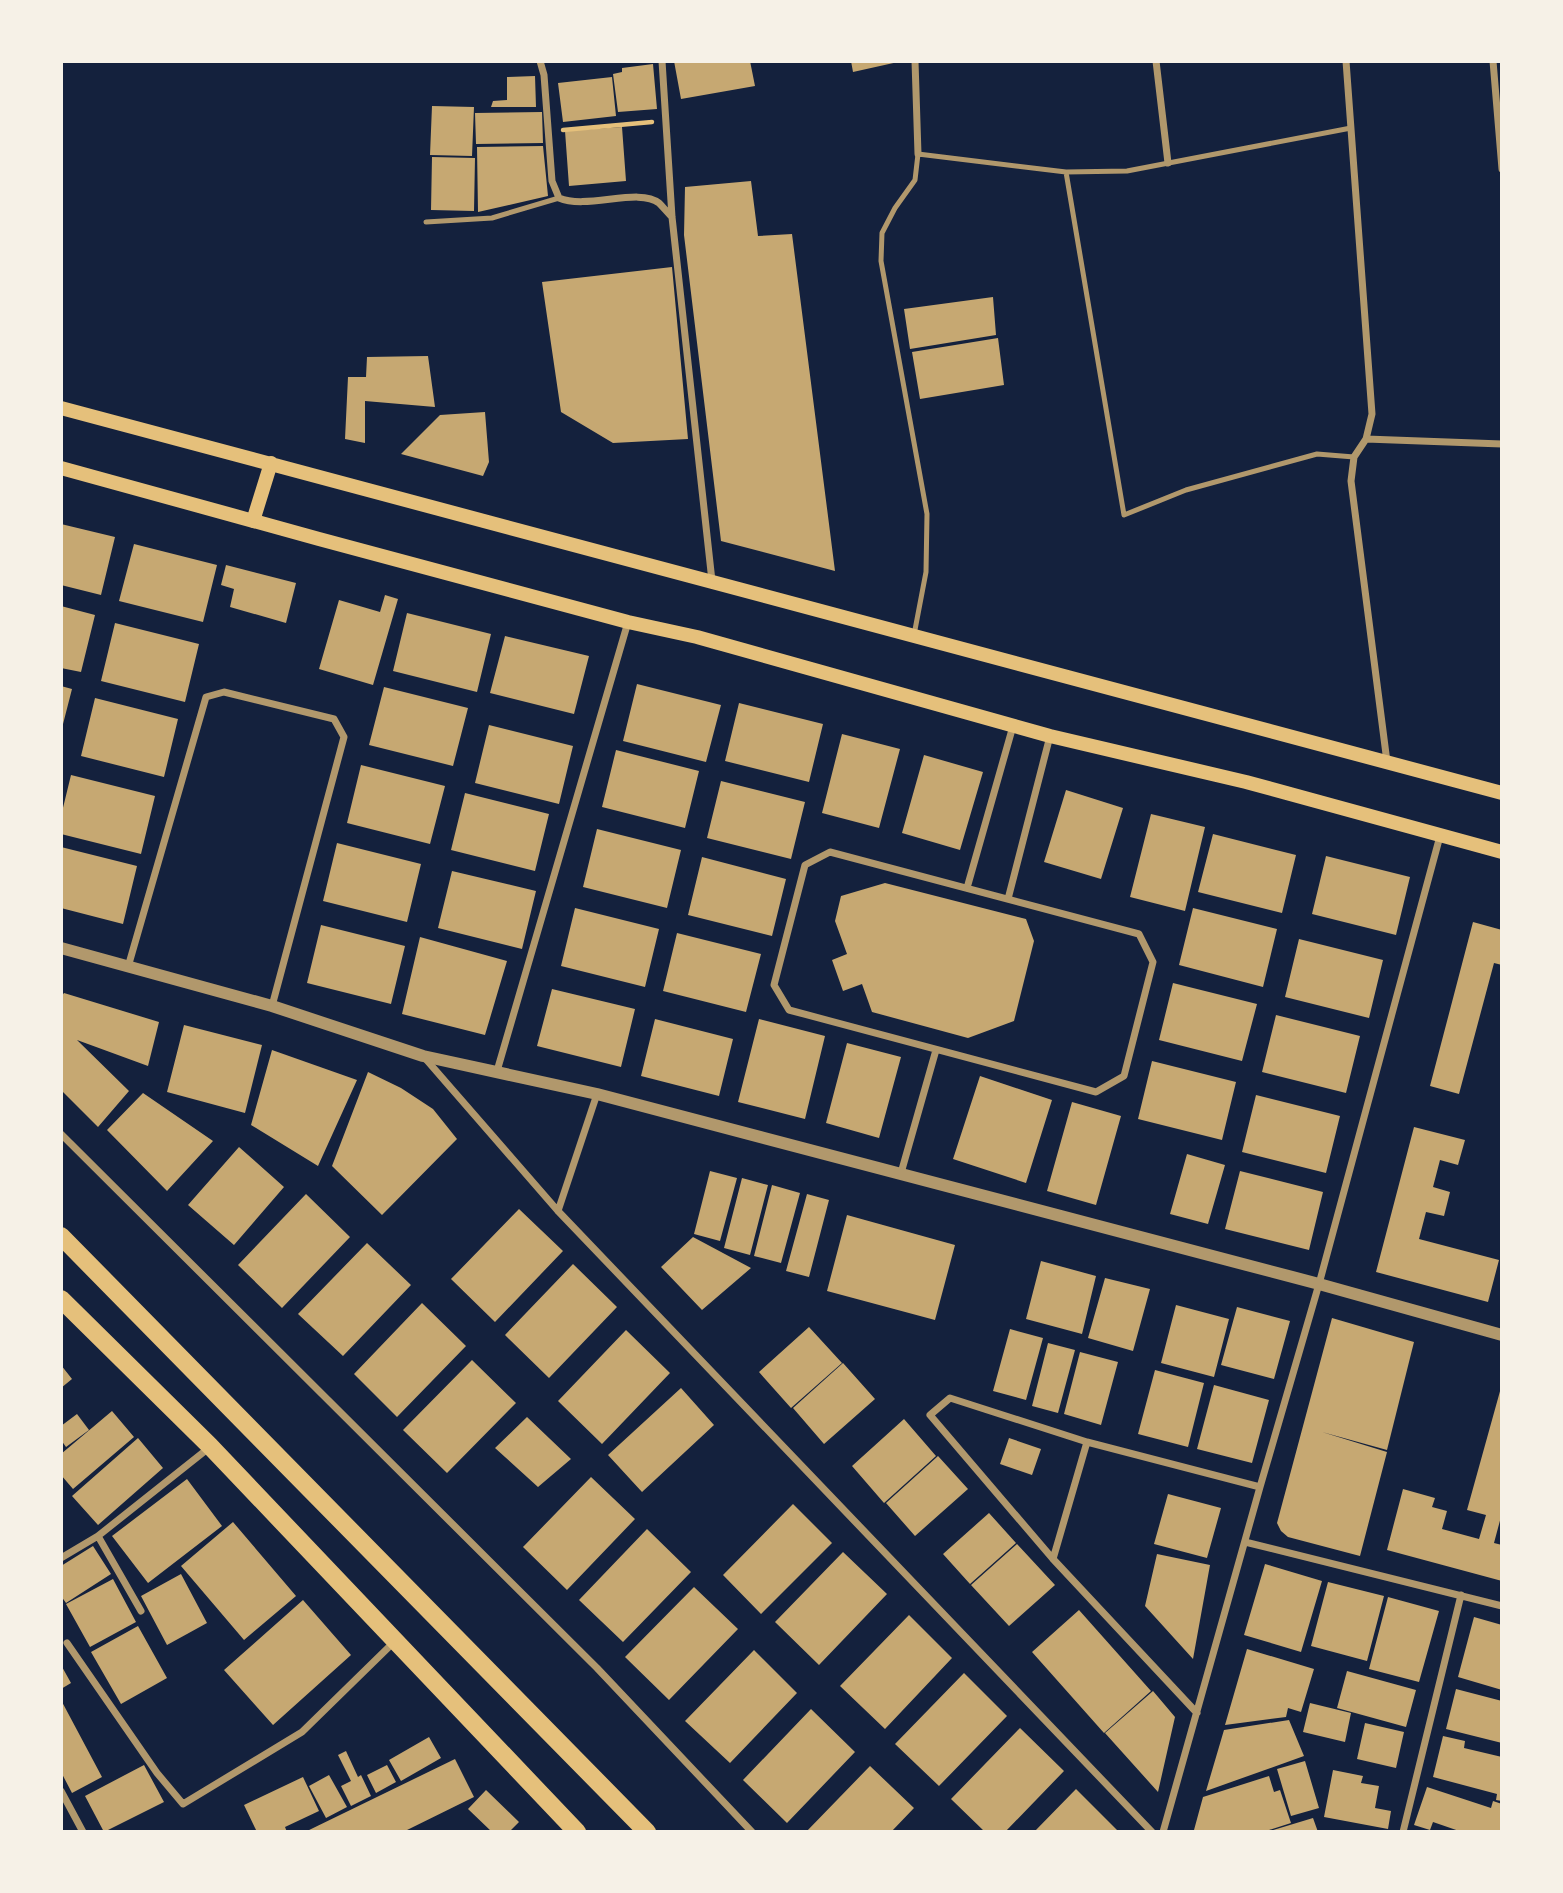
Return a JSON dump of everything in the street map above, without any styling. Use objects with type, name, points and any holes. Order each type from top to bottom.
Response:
[{"type":"main road","points":[[61,408],[1502,793]]},
{"type":"main road","points":[[253,521],[271,463]]},
{"type":"main road","points":[[61,468],[628,622],[697,637],[1050,736],[1246,782],[1502,852]]},
{"type":"main road","points":[[61,1236],[647,1832]]},
{"type":"main road","points":[[61,1299],[210,1446],[577,1832]]},
{"type":"street","points":[[540,61],[544,75],[552,181],[559,198],[572,203],[644,197],[658,202],[671,217]]},
{"type":"street","points":[[662,61],[671,217],[712,581]]},
{"type":"street","points":[[915,61],[918,154]]},
{"type":"street","points":[[1156,61],[1168,163]]},
{"type":"street","points":[[1346,61],[1372,388],[1372,414],[1366,439],[1354,457],[1351,481],[1387,762]]},
{"type":"street","points":[[1493,61],[1502,169]]},
{"type":"street","points":[[1366,439],[1502,444]]},
{"type":"street","points":[[497,1071],[628,622]]},
{"type":"street","points":[[128,967],[206,697],[224,692],[334,719],[344,737],[272,1006]]},
{"type":"street","points":[[967,888],[1013,726]]},
{"type":"street","points":[[1008,899],[1050,736]]},
{"type":"street","points":[[1163,1832],[1320,1284],[1440,836]]},
{"type":"street","points":[[830,852],[1008,899],[1139,934],[1153,962],[1124,1076],[1096,1092],[789,1010],[774,985],[805,865],[830,852]]},
{"type":"street","points":[[61,948],[272,1006],[423,1056],[597,1094],[901,1172],[1502,1335]]},
{"type":"street","points":[[901,1172],[936,1050]]},
{"type":"street","points":[[423,1056],[558,1211],[1152,1832]]},
{"type":"street","points":[[558,1211],[597,1094]]},
{"type":"street","points":[[61,1134],[597,1668],[752,1832]]},
{"type":"street","points":[[1197,1713],[1053,1559],[930,1415],[950,1398],[1087,1442],[1260,1487]]},
{"type":"street","points":[[1053,1559],[1087,1442]]},
{"type":"street","points":[[61,1558],[98,1536],[210,1446]]},
{"type":"street","points":[[98,1536],[141,1611]]},
{"type":"street","points":[[1245,1542],[1502,1606]]},
{"type":"street","points":[[1403,1832],[1461,1595]]},
{"type":"street","points":[[67,1643],[157,1773],[183,1804],[302,1732],[395,1641]]},
{"type":"street","points":[[61,1791],[83,1832]]},
{"type":"lane","points":[[914,635],[926,572],[927,514],[881,261],[882,233],[895,208],[915,180],[918,154],[1066,172],[1127,171],[1351,128]]},
{"type":"lane","points":[[1066,172],[1124,514],[1186,490],[1317,454],[1354,457]]},
{"type":"lane","points":[[426,222],[492,218],[559,198]]},
{"type":"path","points":[[548,131],[666,120]]},
{"type":"building","points":[[674,61],[750,61],[755,86],[681,99]]},
{"type":"building","points":[[851,61],[897,61],[898,62],[853,72]]},
{"type":"building","points":[[653,64],[657,109],[618,112],[613,74],[622,72],[622,68]]},
{"type":"building","points":[[535,76],[536,107],[491,107],[493,101],[507,100],[507,77]]},
{"type":"building","points":[[612,77],[616,116],[563,122],[558,83]]},
{"type":"building","points":[[432,106],[474,107],[472,156],[430,155]]},
{"type":"building","points":[[542,112],[543,143],[476,144],[475,113]]},
{"type":"building","points":[[622,127],[626,181],[569,186],[565,131]]},
{"type":"building","points":[[543,146],[548,196],[478,212],[477,147]]},
{"type":"building","points":[[432,157],[475,158],[474,211],[431,210]]},
{"type":"building","points":[[751,181],[758,236],[792,234],[835,571],[721,541],[684,235],[685,187]]},
{"type":"building","points":[[672,267],[688,439],[613,443],[561,412],[542,282]]},
{"type":"building","points":[[993,297],[996,335],[910,349],[904,309]]},
{"type":"building","points":[[998,338],[1004,385],[920,399],[912,352]]},
{"type":"building","points":[[428,356],[435,407],[365,401],[365,443],[345,439],[348,377],[366,377],[367,357]]},
{"type":"building","points":[[485,412],[489,462],[483,476],[401,454],[440,415]]},
{"type":"building","points":[[61,524],[115,537],[101,595],[61,585]]},
{"type":"building","points":[[134,544],[217,565],[203,622],[119,601]]},
{"type":"building","points":[[226,565],[296,583],[286,623],[230,607],[234,589],[221,585]]},
{"type":"building","points":[[385,595],[398,599],[373,685],[319,669],[339,600],[380,612]]},
{"type":"building","points":[[61,606],[95,615],[81,672],[61,668]]},
{"type":"building","points":[[407,613],[491,634],[477,692],[393,671]]},
{"type":"building","points":[[115,623],[199,644],[185,702],[101,681]]},
{"type":"building","points":[[505,636],[589,656],[574,714],[490,693]]},
{"type":"building","points":[[637,684],[721,705],[706,762],[623,741]]},
{"type":"building","points":[[61,686],[72,689],[62,728],[61,728]]},
{"type":"building","points":[[384,687],[468,708],[453,766],[369,745]]},
{"type":"building","points":[[95,698],[178,719],[164,777],[81,756]]},
{"type":"building","points":[[739,703],[823,724],[809,782],[725,761]]},
{"type":"building","points":[[489,725],[573,746],[559,804],[475,783]]},
{"type":"building","points":[[842,734],[900,749],[879,828],[822,813]]},
{"type":"building","points":[[616,750],[699,771],[685,828],[602,807]]},
{"type":"building","points":[[924,755],[983,772],[960,850],[902,833]]},
{"type":"building","points":[[361,765],[445,786],[430,844],[347,823]]},
{"type":"building","points":[[71,775],[155,796],[141,854],[61,834],[61,816]]},
{"type":"building","points":[[721,781],[805,802],[791,859],[707,838]]},
{"type":"building","points":[[1066,790],[1123,808],[1101,879],[1044,862]]},
{"type":"building","points":[[465,793],[549,814],[535,871],[451,850]]},
{"type":"building","points":[[1151,814],[1205,827],[1185,911],[1130,897]]},
{"type":"building","points":[[597,829],[681,850],[667,908],[583,887]]},
{"type":"building","points":[[1213,834],[1296,855],[1282,913],[1198,892]]},
{"type":"building","points":[[337,843],[421,864],[407,922],[323,901]]},
{"type":"building","points":[[61,847],[137,866],[123,924],[61,908]]},
{"type":"building","points":[[1326,856],[1410,877],[1396,935],[1312,914]]},
{"type":"building","points":[[702,857],[786,879],[772,936],[688,915]]},
{"type":"building","points":[[452,871],[536,891],[522,949],[438,928]]},
{"type":"building","points":[[885,883],[1026,919],[1034,941],[1014,1021],[968,1038],[872,1012],[862,984],[843,991],[832,960],[847,954],[835,921],[841,896]]},
{"type":"building","points":[[575,908],[659,929],[645,987],[561,966]]},
{"type":"building","points":[[1193,908],[1277,929],[1263,987],[1179,965]]},
{"type":"building","points":[[1473,922],[1502,930],[1502,965],[1494,963],[1459,1094],[1430,1086]]},
{"type":"building","points":[[321,925],[405,946],[391,1004],[307,983]]},
{"type":"building","points":[[677,933],[761,954],[746,1012],[663,991]]},
{"type":"building","points":[[420,937],[507,961],[485,1035],[402,1014]]},
{"type":"building","points":[[1299,939],[1383,960],[1369,1018],[1285,997]]},
{"type":"building","points":[[1173,983],[1257,1004],[1242,1061],[1159,1040]]},
{"type":"building","points":[[552,989],[635,1009],[621,1067],[537,1046]]},
{"type":"building","points":[[64,993],[159,1022],[148,1066],[77,1040],[129,1091],[98,1127],[61,1090],[61,997]]},
{"type":"building","points":[[1276,1015],[1360,1036],[1346,1093],[1262,1072]]},
{"type":"building","points":[[655,1019],[733,1039],[719,1096],[641,1076]]},
{"type":"building","points":[[759,1019],[825,1036],[805,1119],[738,1102]]},
{"type":"building","points":[[184,1025],[262,1045],[245,1113],[167,1092]]},
{"type":"building","points":[[847,1043],[901,1057],[879,1138],[826,1123]]},
{"type":"building","points":[[272,1050],[357,1080],[318,1166],[251,1125]]},
{"type":"building","points":[[1152,1061],[1236,1082],[1222,1140],[1138,1119]]},
{"type":"building","points":[[368,1072],[401,1088],[433,1109],[457,1139],[382,1215],[332,1166]]},
{"type":"building","points":[[980,1076],[1052,1100],[1026,1183],[953,1159]]},
{"type":"building","points":[[143,1093],[213,1141],[167,1191],[107,1130]]},
{"type":"building","points":[[1256,1095],[1340,1116],[1326,1173],[1242,1152]]},
{"type":"building","points":[[1072,1102],[1121,1116],[1096,1205],[1047,1191]]},
{"type":"building","points":[[1414,1127],[1465,1140],[1458,1165],[1440,1160],[1433,1187],[1450,1192],[1444,1216],[1426,1212],[1419,1239],[1499,1260],[1488,1302],[1376,1272]]},
{"type":"building","points":[[239,1147],[284,1187],[234,1245],[188,1205]]},
{"type":"building","points":[[1187,1154],[1225,1165],[1208,1224],[1170,1214]]},
{"type":"building","points":[[710,1171],[737,1178],[720,1241],[694,1234]]},
{"type":"building","points":[[1240,1171],[1323,1192],[1309,1250],[1225,1229]]},
{"type":"building","points":[[742,1178],[768,1185],[750,1255],[724,1248]]},
{"type":"building","points":[[772,1185],[800,1193],[781,1263],[754,1256]]},
{"type":"building","points":[[306,1194],[350,1237],[282,1308],[238,1265]]},
{"type":"building","points":[[807,1194],[829,1200],[809,1277],[786,1271]]},
{"type":"building","points":[[519,1209],[563,1251],[495,1322],[451,1279]]},
{"type":"building","points":[[847,1215],[955,1245],[935,1320],[827,1291]]},
{"type":"building","points":[[693,1237],[751,1268],[702,1310],[661,1267]]},
{"type":"building","points":[[367,1243],[411,1285],[343,1356],[298,1314]]},
{"type":"building","points":[[1041,1261],[1096,1276],[1082,1334],[1026,1319]]},
{"type":"building","points":[[573,1264],[617,1307],[549,1378],[505,1335]]},
{"type":"building","points":[[1105,1278],[1150,1289],[1133,1351],[1088,1338]]},
{"type":"building","points":[[422,1303],[466,1346],[397,1417],[354,1374]]},
{"type":"building","points":[[1176,1305],[1229,1319],[1214,1377],[1161,1363]]},
{"type":"building","points":[[1237,1307],[1290,1321],[1274,1379],[1221,1365]]},
{"type":"building","points":[[1332,1318],[1414,1342],[1387,1450],[1322,1432],[1387,1452],[1360,1556],[1288,1537],[1277,1523]]},
{"type":"building","points":[[809,1327],[842,1363],[791,1408],[759,1372]]},
{"type":"building","points":[[1010,1329],[1043,1338],[1026,1400],[993,1391]]},
{"type":"building","points":[[626,1330],[670,1373],[602,1444],[558,1401]]},
{"type":"building","points":[[1048,1343],[1075,1350],[1058,1413],[1032,1406]]},
{"type":"building","points":[[1080,1352],[1118,1362],[1101,1425],[1064,1414]]},
{"type":"building","points":[[472,1360],[516,1403],[447,1473],[403,1430]]},
{"type":"building","points":[[843,1363],[875,1399],[824,1444],[793,1408]]},
{"type":"building","points":[[61,1365],[72,1379],[61,1388]]},
{"type":"building","points":[[1155,1370],[1204,1383],[1188,1447],[1138,1434]]},
{"type":"building","points":[[1502,1384],[1502,1513],[1494,1543],[1502,1545],[1502,1581],[1387,1550],[1403,1489],[1435,1498],[1432,1507],[1447,1511],[1442,1529],[1479,1539],[1486,1515],[1467,1510]]},
{"type":"building","points":[[1214,1385],[1269,1400],[1252,1463],[1197,1449]]},
{"type":"building","points":[[681,1388],[714,1425],[642,1492],[608,1455]]},
{"type":"building","points":[[112,1411],[134,1437],[73,1489],[61,1475],[61,1454]]},
{"type":"building","points":[[77,1414],[89,1430],[66,1447],[61,1440],[61,1426]]},
{"type":"building","points":[[527,1417],[571,1459],[538,1487],[495,1448]]},
{"type":"building","points":[[904,1419],[936,1456],[884,1503],[852,1466]]},
{"type":"building","points":[[138,1438],[163,1468],[98,1525],[72,1496]]},
{"type":"building","points":[[1009,1438],[1041,1449],[1032,1475],[1000,1464]]},
{"type":"building","points":[[938,1456],[968,1489],[915,1536],[886,1503]]},
{"type":"building","points":[[591,1477],[635,1519],[567,1590],[523,1547]]},
{"type":"building","points":[[187,1479],[222,1526],[148,1583],[112,1536]]},
{"type":"building","points":[[1168,1494],[1221,1508],[1207,1558],[1154,1544]]},
{"type":"building","points":[[793,1504],[832,1543],[761,1614],[723,1575]]},
{"type":"building","points":[[989,1513],[1016,1543],[970,1584],[943,1554]]},
{"type":"building","points":[[233,1522],[296,1596],[244,1640],[181,1566]]},
{"type":"building","points":[[647,1529],[691,1572],[623,1642],[579,1600]]},
{"type":"building","points":[[1017,1544],[1055,1585],[1009,1626],[971,1585]]},
{"type":"building","points":[[93,1546],[111,1574],[66,1603],[61,1596],[61,1566]]},
{"type":"building","points":[[843,1552],[887,1594],[819,1665],[775,1622]]},
{"type":"building","points":[[1157,1554],[1210,1565],[1193,1659],[1145,1606]]},
{"type":"building","points":[[1265,1564],[1322,1581],[1301,1652],[1244,1635]]},
{"type":"building","points":[[181,1574],[207,1623],[167,1645],[141,1596]]},
{"type":"building","points":[[113,1579],[136,1622],[90,1647],[66,1604]]},
{"type":"building","points":[[1328,1582],[1384,1596],[1367,1661],[1311,1646]]},
{"type":"building","points":[[694,1587],[738,1629],[669,1700],[625,1657]]},
{"type":"building","points":[[1388,1597],[1439,1611],[1419,1682],[1369,1669]]},
{"type":"building","points":[[303,1600],[351,1655],[273,1725],[224,1670]]},
{"type":"building","points":[[1079,1610],[1151,1691],[1104,1733],[1032,1652]]},
{"type":"building","points":[[909,1615],[952,1658],[885,1729],[840,1686]]},
{"type":"building","points":[[1474,1617],[1502,1625],[1502,1690],[1458,1677]]},
{"type":"building","points":[[138,1626],[167,1678],[121,1704],[91,1652]]},
{"type":"building","points":[[1247,1649],[1314,1669],[1301,1712],[1288,1708],[1286,1717],[1225,1725]]},
{"type":"building","points":[[754,1650],[797,1693],[730,1763],[685,1721]]},
{"type":"building","points":[[61,1665],[71,1683],[61,1689]]},
{"type":"building","points":[[1347,1671],[1416,1690],[1406,1727],[1337,1708]]},
{"type":"building","points":[[964,1673],[1007,1716],[939,1786],[895,1744]]},
{"type":"building","points":[[1456,1689],[1502,1701],[1502,1743],[1446,1729]]},
{"type":"building","points":[[1153,1691],[1175,1717],[1158,1792],[1105,1733]]},
{"type":"building","points":[[61,1700],[102,1777],[72,1793],[61,1772]]},
{"type":"building","points":[[1310,1703],[1351,1713],[1345,1742],[1303,1732]]},
{"type":"building","points":[[811,1709],[855,1752],[787,1823],[743,1780]]},
{"type":"building","points":[[1289,1720],[1304,1756],[1206,1791],[1224,1730]]},
{"type":"building","points":[[1365,1723],[1404,1732],[1396,1768],[1357,1759]]},
{"type":"building","points":[[1020,1728],[1064,1771],[1005,1832],[985,1832],[951,1799]]},
{"type":"building","points":[[1443,1736],[1465,1741],[1464,1748],[1502,1757],[1502,1801],[1496,1800],[1497,1794],[1433,1777]]},
{"type":"building","points":[[429,1737],[441,1758],[401,1781],[389,1760]]},
{"type":"building","points":[[346,1751],[358,1777],[361,1775],[371,1796],[351,1806],[341,1786],[351,1781],[338,1755]]},
{"type":"building","points":[[455,1759],[474,1797],[403,1832],[305,1832]]},
{"type":"building","points":[[1305,1761],[1319,1808],[1291,1816],[1277,1769]]},
{"type":"building","points":[[144,1765],[164,1802],[104,1832],[85,1796]]},
{"type":"building","points":[[387,1765],[396,1782],[376,1793],[367,1775]]},
{"type":"building","points":[[870,1766],[914,1808],[891,1832],[806,1832]]},
{"type":"building","points":[[1333,1770],[1363,1776],[1361,1783],[1379,1786],[1375,1808],[1391,1811],[1388,1829],[1324,1817]]},
{"type":"building","points":[[329,1775],[347,1807],[326,1818],[309,1786]]},
{"type":"building","points":[[1269,1776],[1274,1792],[1280,1790],[1291,1823],[1263,1832],[1194,1830],[1203,1797]]},
{"type":"building","points":[[303,1777],[319,1811],[285,1827],[287,1832],[257,1832],[244,1805]]},
{"type":"building","points":[[1427,1787],[1491,1808],[1493,1801],[1502,1804],[1502,1832],[1462,1832],[1433,1822],[1430,1830],[1414,1825]]},
{"type":"building","points":[[1076,1789],[1119,1832],[1034,1832]]},
{"type":"building","points":[[486,1790],[519,1822],[509,1832],[492,1832],[468,1809]]},
{"type":"building","points":[[1313,1818],[1318,1832],[1270,1832],[1270,1831]]}]
